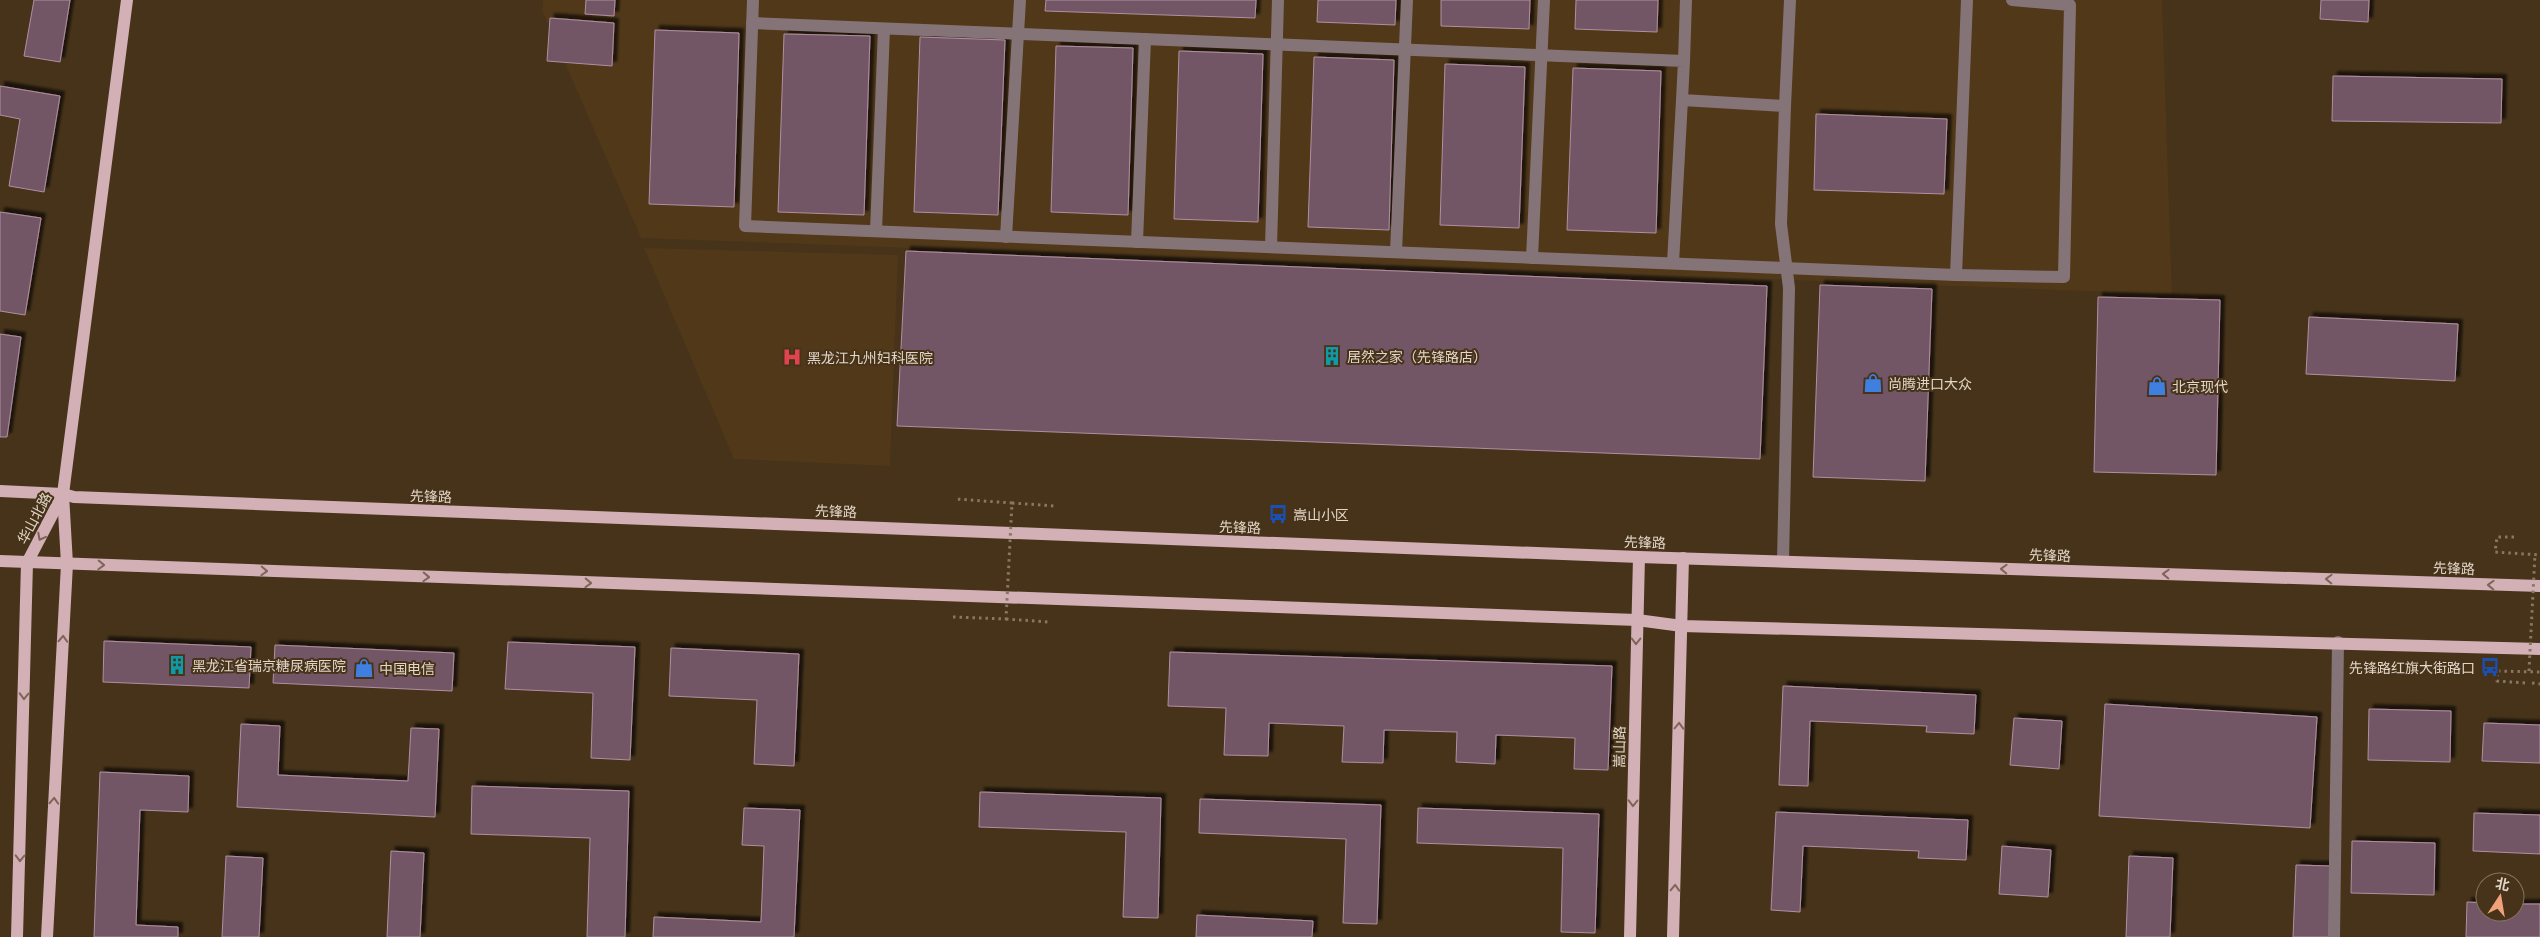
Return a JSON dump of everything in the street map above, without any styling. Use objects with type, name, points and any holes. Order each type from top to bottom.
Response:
[{"type":"main road","points":[[63,494],[127,0]]},
{"type":"main road","name":"先锋路","points":[[0,491],[63,494],[74,497],[1639,557],[2540,586]]},
{"type":"main road","name":"华山北路","points":[[18,937],[27,563],[63,494]]},
{"type":"main road","name":"华山北路","points":[[47,937],[66,564],[63,494]]},
{"type":"main road","name":"嵩山路","points":[[1630,937],[1639,557]]},
{"type":"main road","points":[[1673,937],[1682,626],[1682,558]]},
{"type":"main road","points":[[0,561],[1637,620],[1682,626],[2338,642],[2540,649]]},
{"type":"street","points":[[753,0],[745,226],[1956,275],[2064,277],[2070,5],[2012,0]]},
{"type":"street","points":[[1006,237],[1020,0]]},
{"type":"street","points":[[1271,247],[1278,0]]},
{"type":"street","points":[[1396,252],[1407,0]]},
{"type":"street","points":[[1532,258],[1544,0]]},
{"type":"street","points":[[1673,263],[1686,0]]},
{"type":"street","points":[[1783,561],[1789,288],[1781,224],[1790,0]]},
{"type":"street","points":[[1956,275],[1967,0]]},
{"type":"street","points":[[752,24],[1684,61]]},
{"type":"street","points":[[876,231],[884,29]]},
{"type":"street","points":[[1137,242],[1146,39]]},
{"type":"street","points":[[1682,100],[1785,106]]},
{"type":"street","points":[[2334,937],[2338,642]]},
{"type":"path","points":[[956,499],[1055,506]]},
{"type":"path","points":[[1006,619],[1012,503]]},
{"type":"path","points":[[2514,537],[2497,537],[2495,552],[2540,555]]},
{"type":"path","points":[[2529,671],[2535,554]]},
{"type":"path","points":[[953,617],[1049,622]]},
{"type":"path","points":[[2524,682],[2497,681],[2497,671],[2540,672]]},
{"type":"path","points":[[2532,684],[2540,684]]},
{"type":"shaded area","points":[[543,0],[2162,0],[2172,294],[641,238],[542,10]]},
{"type":"shaded area","name":"黑龙江九州妇科医院","points":[[644,248],[898,255],[890,466],[734,459]]},
{"type":"building","points":[[34,0],[70,0],[60,62],[24,56]]},
{"type":"building","points":[[586,0],[615,0],[614,16],[585,14]]},
{"type":"building","points":[[1046,0],[1256,0],[1255,18],[1045,11]]},
{"type":"building","points":[[1318,0],[1396,0],[1395,25],[1317,22]]},
{"type":"building","points":[[1441,0],[1530,0],[1529,29],[1441,26]]},
{"type":"building","points":[[1576,0],[1658,0],[1657,32],[1575,29]]},
{"type":"building","points":[[2321,0],[2369,0],[2368,22],[2320,19]]},
{"type":"building","points":[[550,18],[614,23],[612,66],[547,61]]},
{"type":"building","points":[[655,30],[739,33],[734,207],[649,204]]},
{"type":"building","points":[[784,34],[870,36],[864,215],[778,212]]},
{"type":"building","points":[[920,37],[1005,40],[998,215],[914,212]]},
{"type":"building","points":[[1056,46],[1133,48],[1128,215],[1051,212]]},
{"type":"building","points":[[1179,51],[1263,54],[1258,222],[1174,219]]},
{"type":"building","points":[[1314,57],[1394,60],[1389,230],[1308,227]]},
{"type":"building","points":[[1445,64],[1525,67],[1519,228],[1440,225]]},
{"type":"building","points":[[1573,68],[1661,71],[1656,233],[1567,230]]},
{"type":"building","points":[[2333,76],[2502,79],[2501,123],[2332,121]]},
{"type":"building","points":[[0,86],[60,96],[44,192],[9,186],[20,119],[0,115]]},
{"type":"building","points":[[1816,114],[1947,119],[1944,194],[1814,190]]},
{"type":"building","points":[[0,212],[41,218],[25,315],[0,311]]},
{"type":"building","name":"居然之家（先锋路店）","points":[[906,251],[1767,286],[1760,459],[897,426]]},
{"type":"building","name":"尚腾进口大众","points":[[1820,285],[1932,289],[1925,481],[1813,477]]},
{"type":"building","name":"北京现代","points":[[2098,297],[2220,300],[2216,475],[2094,472]]},
{"type":"building","points":[[2309,317],[2458,324],[2455,381],[2306,374]]},
{"type":"building","points":[[0,334],[21,337],[7,437],[0,437]]},
{"type":"building","name":"黑龙江省瑞京糖尿病医院","points":[[104,641],[251,647],[249,688],[103,682]]},
{"type":"building","points":[[508,642],[635,647],[630,760],[591,758],[593,693],[505,689]]},
{"type":"building","name":"中国电信","points":[[275,645],[454,653],[452,691],[273,683]]},
{"type":"building","points":[[671,648],[799,654],[794,766],[754,764],[757,700],[669,696]]},
{"type":"building","points":[[1170,652],[1612,666],[1608,770],[1574,769],[1575,738],[1496,735],[1495,764],[1456,762],[1457,732],[1384,730],[1383,763],[1342,762],[1344,726],[1269,723],[1268,756],[1224,755],[1226,708],[1168,706]]},
{"type":"building","points":[[1783,686],[1976,695],[1974,734],[1926,732],[1927,726],[1810,721],[1808,786],[1779,785]]},
{"type":"building","points":[[2105,704],[2317,717],[2310,828],[2099,816]]},
{"type":"building","points":[[2369,709],[2451,711],[2450,762],[2368,760]]},
{"type":"building","points":[[2014,718],[2062,721],[2059,769],[2010,765]]},
{"type":"building","points":[[2484,723],[2540,725],[2540,763],[2482,761]]},
{"type":"building","points":[[241,724],[280,726],[278,775],[408,781],[411,728],[439,729],[435,817],[237,807]]},
{"type":"building","points":[[100,772],[189,776],[188,812],[140,810],[136,925],[178,927],[178,937],[94,937]]},
{"type":"building","points":[[472,786],[629,791],[625,937],[587,937],[590,838],[471,834]]},
{"type":"building","points":[[980,792],[1161,798],[1158,918],[1123,917],[1126,832],[979,827]]},
{"type":"building","points":[[1200,799],[1381,805],[1377,924],[1343,923],[1346,839],[1199,833]]},
{"type":"building","points":[[744,808],[800,810],[794,937],[653,937],[654,917],[761,922],[764,846],[742,845]]},
{"type":"building","points":[[1418,808],[1599,814],[1595,933],[1561,932],[1563,848],[1417,843]]},
{"type":"building","points":[[1776,812],[1968,820],[1966,860],[1918,858],[1919,851],[1803,846],[1800,912],[1771,910]]},
{"type":"building","points":[[2474,813],[2540,815],[2540,854],[2473,851]]},
{"type":"building","points":[[2352,841],[2435,843],[2434,895],[2351,893]]},
{"type":"building","points":[[2002,846],[2051,850],[2048,897],[1999,894]]},
{"type":"building","points":[[391,851],[424,853],[420,937],[387,937]]},
{"type":"building","points":[[226,856],[263,858],[259,937],[222,937]]},
{"type":"building","points":[[2129,856],[2173,858],[2170,937],[2126,937]]},
{"type":"building","points":[[2296,865],[2331,866],[2329,937],[2293,937]]},
{"type":"building","points":[[2467,902],[2475,902],[2475,922],[2525,922],[2525,904],[2540,904],[2540,937],[2466,937]]},
{"type":"building","points":[[1197,915],[1313,921],[1312,937],[1196,937]]},
{"type":"place","name":"居然之家（先锋路店）","points":[[1332,356]]},
{"type":"place","name":"黑龙江九州妇科医院","points":[[792,357]]},
{"type":"place","name":"尚腾进口大众","points":[[1873,383]]},
{"type":"place","name":"北京现代","points":[[2157,386]]},
{"type":"place","name":"嵩山小区","points":[[1278,514]]},
{"type":"place","name":"黑龙江省瑞京糖尿病医院","points":[[177,665]]},
{"type":"place","name":"先锋路红旗大街路口","points":[[2490,667]]},
{"type":"place","name":"中国电信","points":[[364,668]]}]
